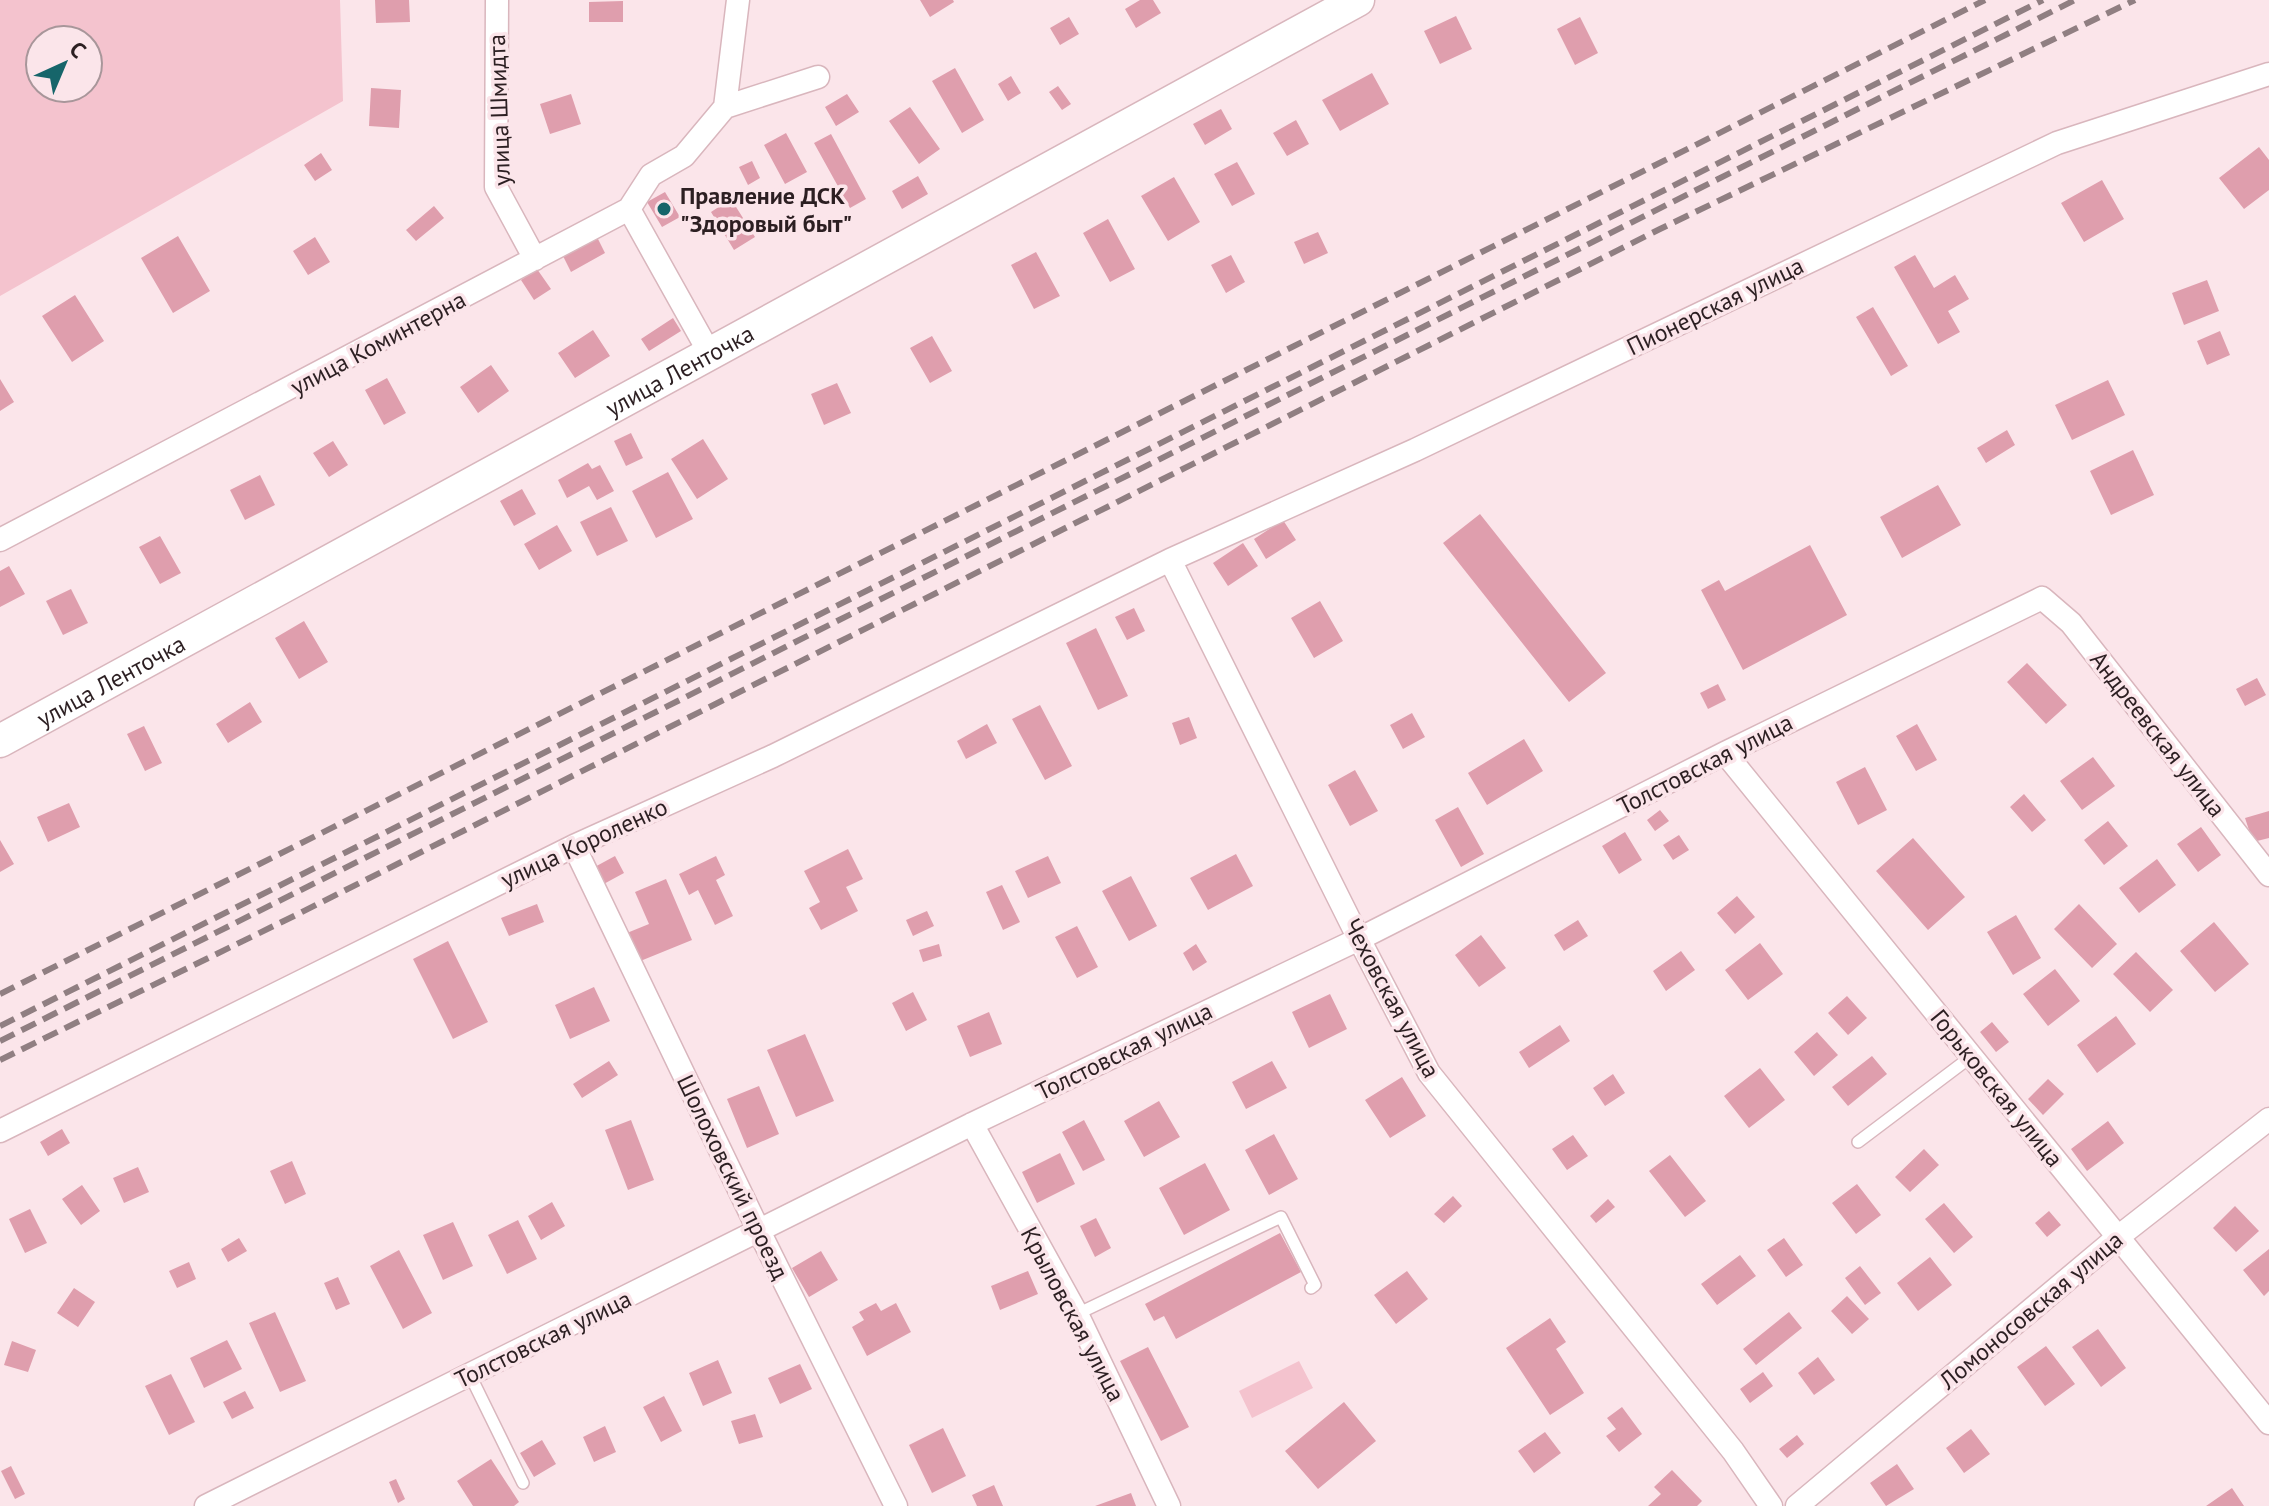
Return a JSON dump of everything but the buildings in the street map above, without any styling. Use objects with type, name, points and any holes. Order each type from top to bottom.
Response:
[{"type":"main road","name":"улица Ленточка","points":[[0,741],[1358,0]]},
{"type":"street","name":"улица Шмидта","points":[[497,0],[496,187],[535,259]]},
{"type":"street","points":[[738,0],[725,107],[818,77]]},
{"type":"street","name":"Пионерская улица","points":[[1170,560],[1415,450],[2057,143],[2266,83]]},
{"type":"street","name":"улица Коминтерна","points":[[0,540],[629,209],[651,175],[684,156],[725,107]]},
{"type":"street","points":[[629,209],[710,354]]},
{"type":"street","name":"улица Короленко","points":[[0,1131],[574,846],[773,756],[1170,560]]},
{"type":"street","name":"Чеховская улица","points":[[1170,560],[1429,1073],[1733,1451],[1771,1506]]},
{"type":"street","name":"Толстовская улица","points":[[206,1506],[972,1124],[1359,939],[1725,753],[2042,598]]},
{"type":"street","name":"Андреевская улица","points":[[2042,598],[2071,623],[2269,875]]},
{"type":"street","name":"Горьковская улица","points":[[1725,753],[2269,1423]]},
{"type":"street","name":"Шолоховский проезд","points":[[574,846],[759,1231],[896,1506]]},
{"type":"street","name":"Ломоносовская улица","points":[[1797,1506],[2118,1237],[2269,1119]]},
{"type":"street","name":"Крыловская улица","points":[[972,1124],[1077,1314],[1102,1348],[1169,1506]]},
{"type":"lane","points":[[1858,1142],[1972,1056]]},
{"type":"lane","points":[[1077,1314],[1281,1217],[1315,1285],[1311,1288]]},
{"type":"lane","points":[[470,1375],[523,1483]]},
{"type":"shaded area","points":[[0,0],[340,0],[343,101],[0,296]]},
{"type":"shaded area","points":[[1299,1361],[1313,1388],[1252,1418],[1239,1391]]},
{"type":"railway","points":[[0,994],[1985,0]]},
{"type":"railway","points":[[0,1026],[2043,0]]},
{"type":"railway","points":[[0,1041],[2075,0]]},
{"type":"railway","points":[[0,1060],[292,917],[1660,229],[2135,0]]},
{"type":"place","name":"Правление ДСК \"Здоровый быт\"","points":[[664,209]]}]
